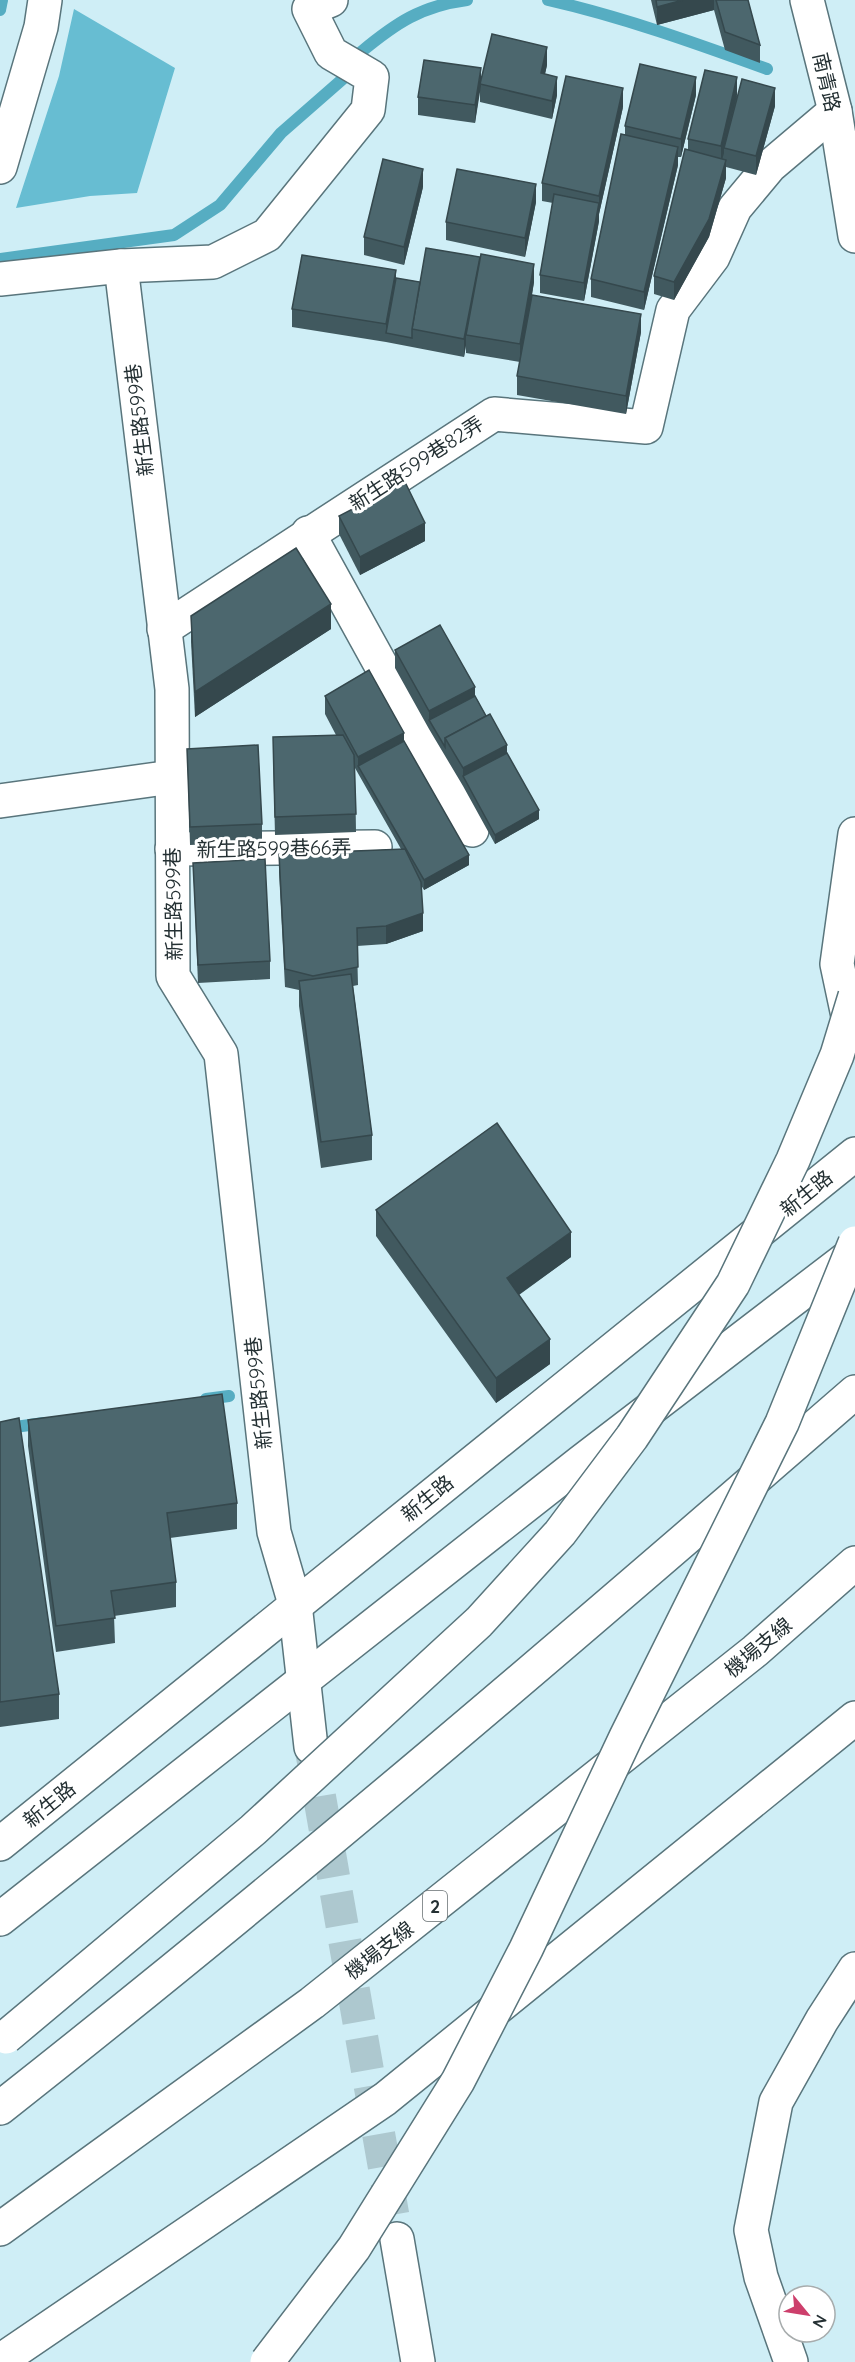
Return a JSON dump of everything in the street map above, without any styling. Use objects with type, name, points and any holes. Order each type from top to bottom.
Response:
[{"type":"main road","points":[[0,167],[41,27],[45,0]]},
{"type":"main road","name":"南青路","points":[[807,0],[835,111],[855,236]]},
{"type":"main road","points":[[0,279],[121,266],[213,262],[267,235],[368,110],[372,77],[331,53],[312,3]]},
{"type":"main road","name":"新生路599巷82弄","points":[[164,629],[308,533],[494,414],[646,427],[673,310],[713,257],[735,208],[770,166],[835,111]]},
{"type":"main road","name":"新生路599巷","points":[[121,266],[171,689],[173,976],[221,1054],[274,1532],[295,1604],[302,1683],[311,1747]]},
{"type":"main road","points":[[308,533],[472,830]]},
{"type":"main road","points":[[0,801],[172,777]]},
{"type":"main road","points":[[855,834],[837,964],[855,1038]]},
{"type":"main road","name":"新生路599巷66弄","points":[[172,849],[375,847]]},
{"type":"main road","points":[[3,2040],[253,1830],[479,1622],[560,1533],[632,1437],[733,1284],[797,1149],[837,1055],[855,996]]},
{"type":"main road","name":"新生路","points":[[0,1844],[855,1154]]},
{"type":"main road","points":[[267,2362],[354,2248],[458,2081],[526,1949],[626,1737],[782,1424],[855,1243]]},
{"type":"main road","points":[[0,1919],[581,1462],[855,1252]]},
{"type":"main road","points":[[0,2108],[179,1967],[470,1724],[855,1392]]},
{"type":"main road","name":"機場支線","points":[[0,2229],[312,2003],[755,1651],[855,1563]]},
{"type":"main road","points":[[0,2361],[385,2099],[855,1718]]},
{"type":"main road","points":[[791,2362],[761,2277],[751,2230],[776,2102],[822,2020],[855,1970]]},
{"type":"main road","points":[[397,2240],[418,2362]]},
{"type":"shaded area","points":[[74,9],[175,68],[137,193],[90,196],[16,208],[59,76]]},
{"type":"building","points":[[656,0],[683,0],[657,7]]},
{"type":"building","points":[[716,0],[748,0],[760,45],[725,32]]},
{"type":"building","points":[[492,34],[547,47],[541,73],[557,77],[552,101],[480,84]]},
{"type":"building","points":[[424,60],[481,68],[475,105],[418,97]]},
{"type":"building","points":[[640,64],[696,77],[681,139],[625,126]]},
{"type":"building","points":[[705,70],[737,77],[721,146],[688,139]]},
{"type":"building","points":[[566,76],[623,88],[599,196],[542,183]]},
{"type":"building","points":[[742,79],[775,88],[756,156],[724,148]]},
{"type":"building","points":[[621,134],[678,147],[644,292],[591,279]]},
{"type":"building","points":[[685,149],[726,160],[709,219],[674,282],[654,276]]},
{"type":"building","points":[[383,159],[423,169],[404,247],[364,237]]},
{"type":"building","points":[[457,169],[536,184],[525,238],[446,222]]},
{"type":"building","points":[[554,194],[599,203],[584,283],[540,275]]},
{"type":"building","points":[[426,248],[480,257],[464,339],[412,329]]},
{"type":"building","points":[[481,254],[534,264],[520,344],[466,335]]},
{"type":"building","points":[[302,255],[396,270],[386,324],[292,309]]},
{"type":"building","points":[[396,278],[420,282],[412,338],[386,333]]},
{"type":"building","points":[[532,295],[641,314],[626,396],[517,376]]},
{"type":"building","points":[[405,482],[425,523],[360,557],[339,516]]},
{"type":"building","points":[[296,548],[331,604],[195,692],[191,616]]},
{"type":"building","points":[[440,625],[475,687],[429,711],[395,650]]},
{"type":"building","points":[[369,670],[404,733],[358,757],[325,696]]},
{"type":"building","points":[[475,696],[486,716],[445,738],[445,747],[429,720]]},
{"type":"building","points":[[490,714],[507,745],[463,768],[445,738]]},
{"type":"building","points":[[343,735],[354,755],[356,814],[275,817],[273,737]]},
{"type":"building","points":[[404,741],[469,855],[424,880],[358,766]]},
{"type":"building","points":[[258,745],[262,824],[190,827],[187,749]]},
{"type":"building","points":[[507,753],[539,810],[495,835],[463,776]]},
{"type":"building","points":[[405,849],[421,882],[423,913],[386,926],[357,928],[358,967],[313,976],[285,969],[279,854]]},
{"type":"building","points":[[265,859],[270,961],[198,965],[193,863]]},
{"type":"building","points":[[351,974],[372,1135],[321,1142],[299,981]]},
{"type":"building","points":[[497,1123],[571,1232],[507,1278],[550,1339],[496,1378],[376,1210]]},
{"type":"building","points":[[222,1394],[237,1503],[167,1513],[176,1582],[111,1591],[115,1618],[56,1626],[28,1420]]},
{"type":"building","points":[[19,1418],[59,1694],[0,1702],[0,1422]]},
{"type":"waterway","points":[[0,10],[2,0]]},
{"type":"waterway","points":[[361,52],[386,32],[422,11],[467,0]]},
{"type":"waterway","points":[[548,0],[631,22],[767,69]]},
{"type":"waterway","points":[[0,259],[174,235],[220,205],[281,133],[345,77]]},
{"type":"waterway","points":[[206,1399],[229,1396]]},
{"type":"waterway","points":[[0,1429],[44,1423]]},
{"type":"tunnel","points":[[311,1748],[397,2239]]}]
